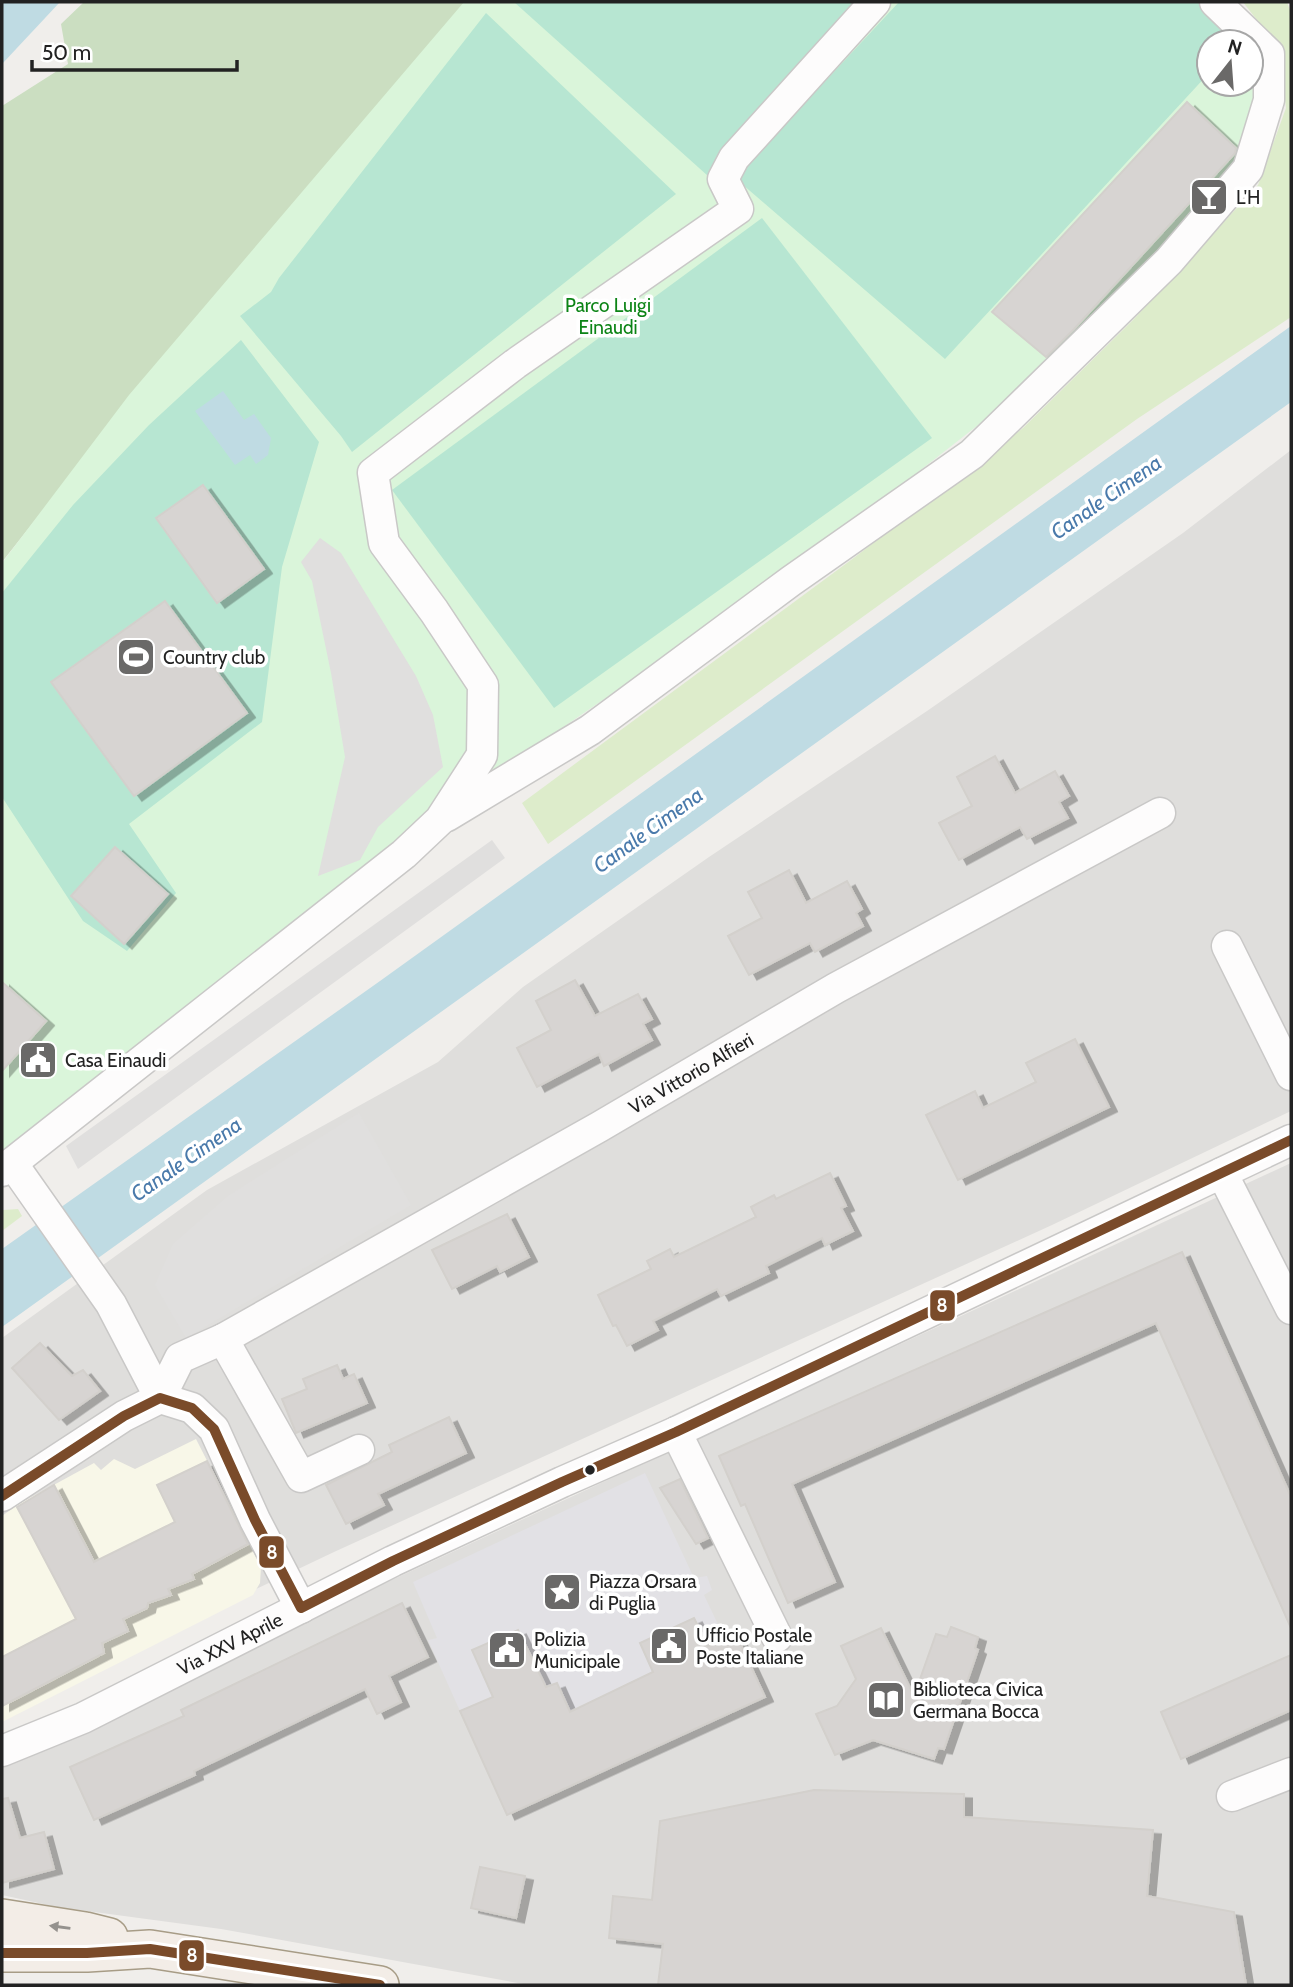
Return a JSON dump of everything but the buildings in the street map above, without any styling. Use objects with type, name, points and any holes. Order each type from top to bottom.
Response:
[{"type":"main road","points":[[2,1918],[85,1931],[150,1949],[380,1985]]},
{"type":"main road","points":[[2,1953],[87,1953],[150,1949]]},
{"type":"street","points":[[440,820],[482,755],[483,685],[434,611],[384,543],[373,473],[515,364],[738,209],[723,178],[734,158],[875,2]]},
{"type":"street","points":[[160,1398],[111,1304],[40,1202],[7,1167],[404,854],[440,820],[590,730],[791,581],[972,454],[1169,261],[1248,169],[1269,100],[1269,54],[1215,2]]},
{"type":"street","name":"Via Vittorio Alfieri","points":[[160,1398],[180,1358],[223,1339],[599,1128],[836,988],[1160,813]]},
{"type":"street","points":[[1227,946],[1291,1075]]},
{"type":"street","name":"Via XXV Aprile","points":[[2,1751],[83,1718],[550,1487],[676,1432],[1291,1139]]},
{"type":"street","points":[[1222,1173],[1291,1309]]},
{"type":"street","points":[[223,1339],[301,1477],[359,1450]]},
{"type":"street","points":[[2,1496],[124,1416],[160,1398],[192,1408],[214,1429],[255,1520],[301,1608]]},
{"type":"street","points":[[676,1432],[778,1637]]},
{"type":"street","points":[[1232,1796],[1291,1773]]},
{"type":"shaded area","points":[[1291,450],[1291,1111],[1052,1225],[334,1552],[2,1710],[2,1338],[207,1190],[438,1062],[523,987],[1183,533]]},
{"type":"shaded area","points":[[320,538],[341,553],[416,676],[433,715],[443,767],[378,827],[360,860],[318,876],[345,757],[312,581],[301,562]]},
{"type":"shaded area","points":[[492,840],[505,858],[78,1169],[66,1146]]},
{"type":"shaded area","points":[[359,1113],[411,1205],[186,1338],[155,1285],[173,1244],[228,1196]]},
{"type":"shaded area","points":[[1291,1163],[1291,1985],[529,1985],[221,1929],[57,1907],[2,1895],[2,1764],[338,1605]]},
{"type":"shaded area","points":[[196,1439],[261,1567],[260,1583],[253,1595],[2,1722],[2,1516],[94,1463],[101,1470],[114,1459],[135,1469]]},
{"type":"shaded area","name":"Piazza Orsara di Puglia","points":[[645,1473],[694,1578],[707,1576],[712,1590],[704,1595],[725,1639],[708,1647],[694,1618],[640,1643],[653,1672],[570,1712],[557,1684],[546,1687],[518,1631],[493,1697],[460,1711],[428,1640],[437,1638],[413,1582]]},
{"type":"green space","points":[[84,2],[483,2],[66,481],[2,562],[2,106],[68,64],[61,24]]},
{"type":"green space","name":"Parco Luigi Einaudi","points":[[464,2],[1206,2],[1207,28],[1195,28],[1195,98],[1258,98],[1257,122],[1226,184],[1005,404],[793,570],[507,763],[2,1154],[2,563],[129,395]]},
{"type":"green space","points":[[514,2],[866,2],[708,176]]},
{"type":"green space","points":[[899,2],[1198,2],[1225,28],[1195,28],[1195,88],[945,359],[735,178]]},
{"type":"green space","points":[[1243,2],[1287,2],[1291,13],[1291,317],[1137,419],[548,844],[522,803],[855,557],[1023,428],[1133,320],[1258,185],[1286,108],[1279,49]]},
{"type":"green space","points":[[486,13],[676,194],[352,452],[240,316],[271,292],[279,278]]},
{"type":"green space","points":[[762,218],[932,438],[554,708],[392,490]]},
{"type":"green space","name":"Country club","points":[[241,340],[319,442],[282,567],[262,722],[129,824],[176,893],[127,951],[83,921],[2,797],[2,593],[73,505],[149,425]]},
{"type":"green space","points":[[2,1208],[18,1209],[22,1216],[2,1231]]},
{"type":"water","points":[[2,2],[60,2],[2,64]]},
{"type":"water","name":"Canale Cimena","points":[[1291,326],[1291,402],[2,1327],[2,1249],[380,981]]},
{"type":"water","points":[[223,391],[244,420],[254,414],[271,438],[268,455],[256,464],[250,455],[235,465],[195,411]]},
{"type":"transit line","name":"8","points":[[2,1496],[124,1416],[160,1398],[192,1408],[214,1429],[255,1520],[301,1608],[393,1561],[676,1432],[1291,1140]]},
{"type":"transit line","name":"8","points":[[2,1953],[87,1953],[150,1949],[380,1985]]},
{"type":"place","name":"L'H","points":[[1209,197]]},
{"type":"place","name":"Country club","points":[[136,657]]},
{"type":"place","name":"Casa Einaudi","points":[[38,1060]]},
{"type":"place","name":"Piazza Orsara di Puglia","points":[[562,1592]]},
{"type":"place","name":"Ufficio Postale Poste Italiane","points":[[669,1646]]},
{"type":"place","name":"Polizia Municipale","points":[[507,1650]]},
{"type":"place","name":"Biblioteca Civica Germana Bocca","points":[[886,1700]]}]
